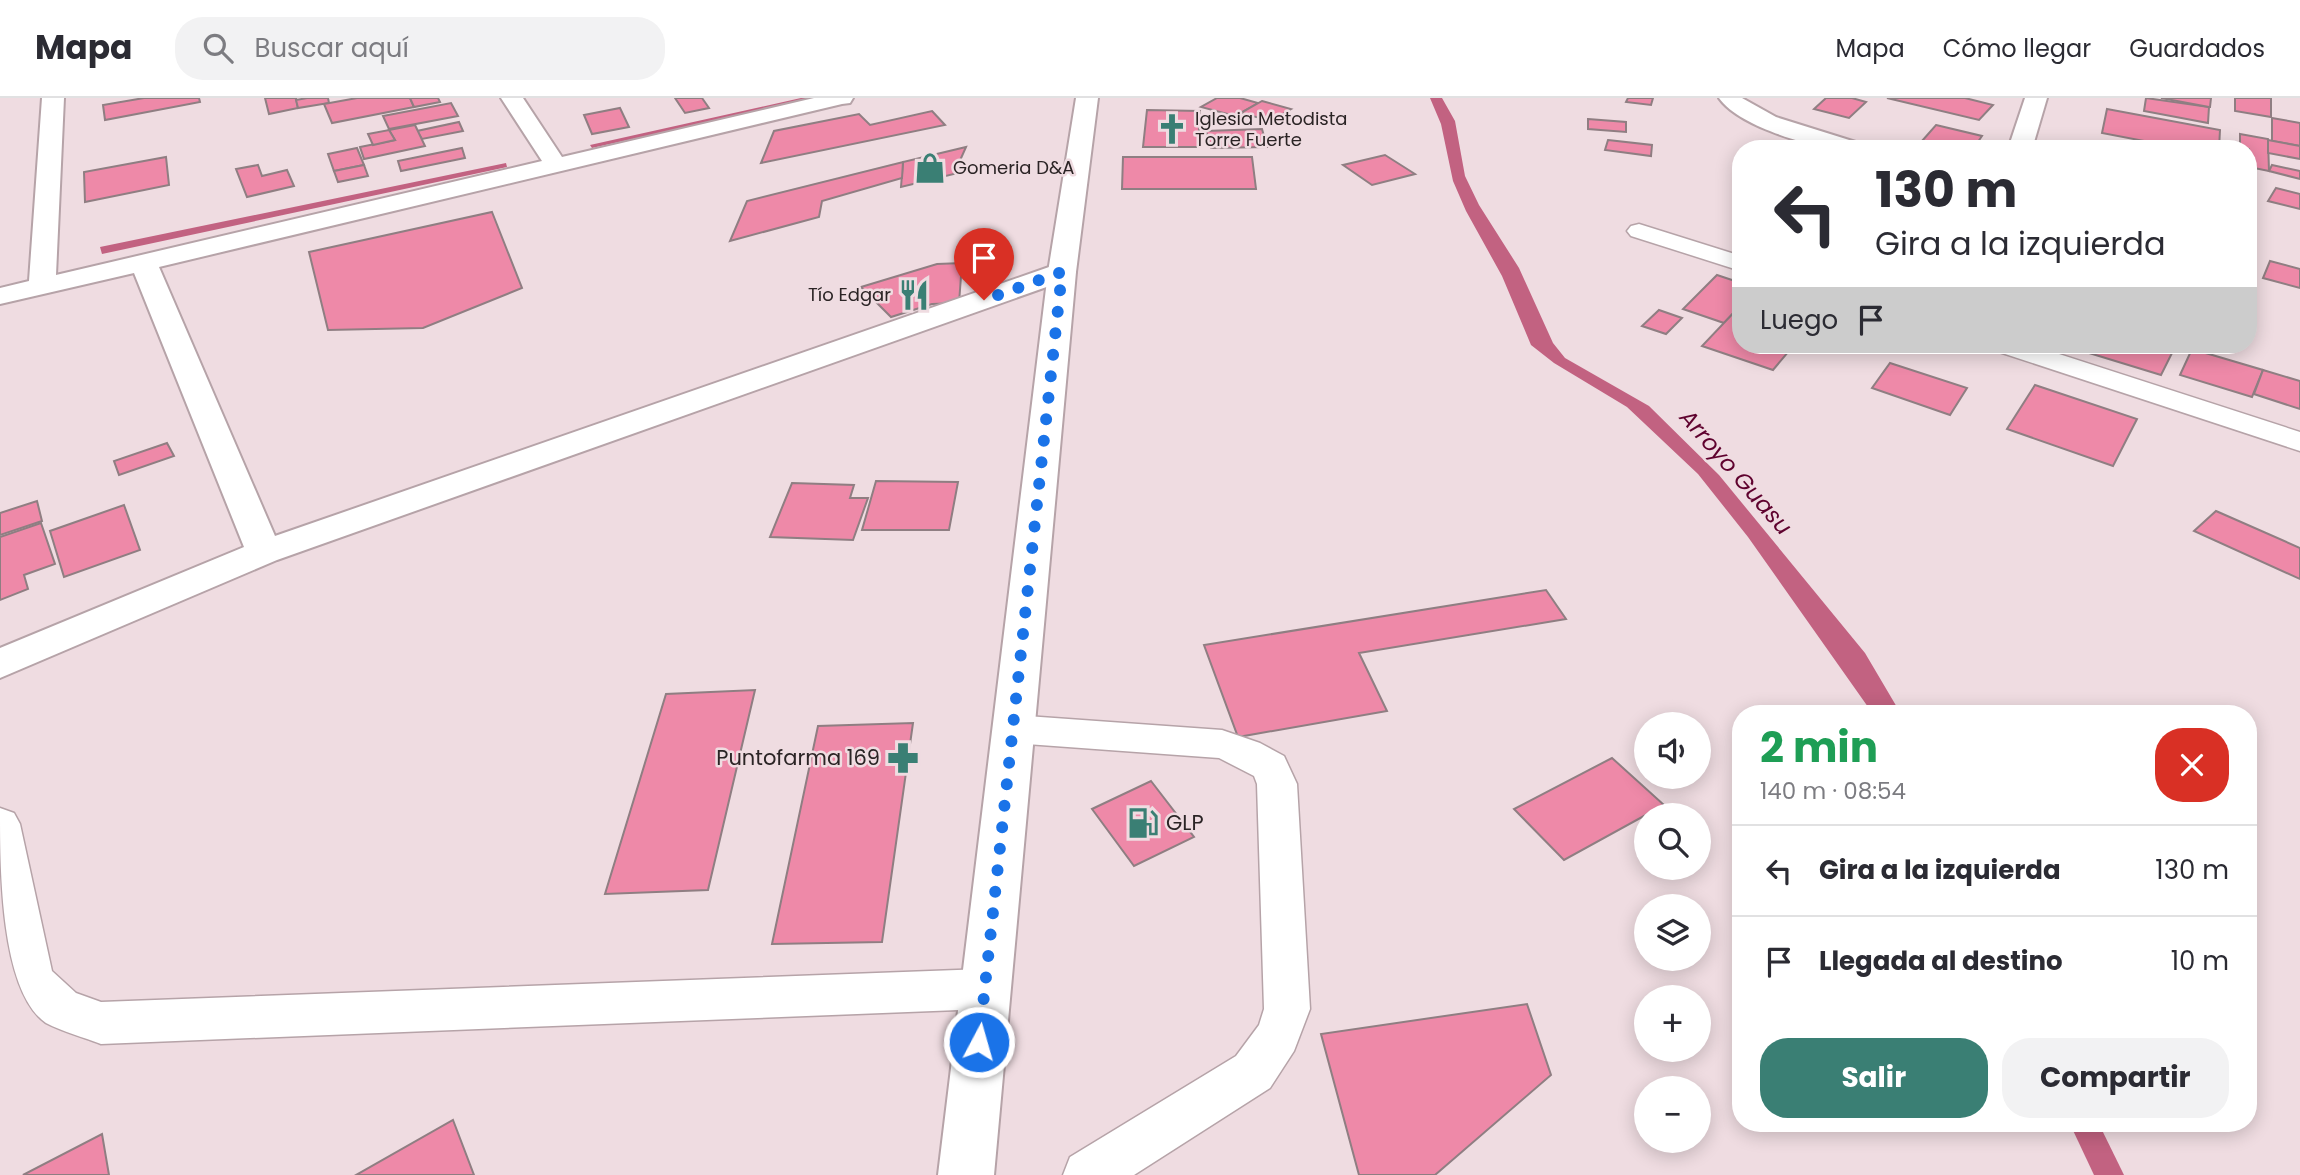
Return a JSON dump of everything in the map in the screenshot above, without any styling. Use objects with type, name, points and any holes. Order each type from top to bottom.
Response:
[{"type":"street","points":[[42,285],[52,98]]},
{"type":"street","points":[[512,98],[555,164]]},
{"type":"street","points":[[0,296],[842,98]]},
{"type":"street","points":[[966,1175],[1062,272],[1087,98]]},
{"type":"street","points":[[1730,98],[1732,103],[1756,116],[1824,140]]},
{"type":"street","points":[[2023,140],[2036,98]]},
{"type":"street","points":[[144,264],[264,552]]},
{"type":"street","points":[[0,664],[264,552],[1062,272]]},
{"type":"lane","points":[[1639,232],[1732,261]]},
{"type":"lane","points":[[2032,354],[2300,442]]},
{"type":"lane","points":[[1013,729],[1222,744],[1246,753],[1270,767],[1277,784],[1287,1009],[1278,1036],[1253,1072],[1088,1175]]},
{"type":"lane","points":[[0,824],[32,981],[60,1008],[101,1023],[984,989]]},
{"type":"shaded area","points":[[801,98],[818,98],[592,148],[590,145]]},
{"type":"shaded area","points":[[1430,98],[1442,98],[1455,121],[1465,176],[1479,205],[1519,268],[1553,343],[1565,358],[1649,406],[1719,475],[1865,653],[1896,705],[1867,705],[1748,537],[1698,474],[1627,407],[1554,363],[1531,345],[1502,276],[1466,211],[1453,181],[1441,124]]},
{"type":"shaded area","points":[[506,163],[507,167],[102,254],[100,247]]},
{"type":"shaded area","points":[[2074,1132],[2103,1132],[2124,1175],[2094,1175]]},
{"type":"building","points":[[144,98],[199,98],[200,102],[105,120],[103,105]]},
{"type":"building","points":[[265,98],[296,98],[298,108],[269,114]]},
{"type":"building","points":[[328,98],[329,103],[298,108],[296,100]]},
{"type":"building","points":[[357,98],[410,98],[414,107],[332,123],[324,104]]},
{"type":"building","points":[[410,98],[438,98],[440,102],[414,107]]},
{"type":"building","points":[[675,98],[702,98],[709,108],[685,113]]},
{"type":"building","points":[[1217,98],[1240,98],[1258,103],[1235,116],[1201,107]]},
{"type":"building","points":[[1628,98],[1653,98],[1651,105],[1626,102]]},
{"type":"building","points":[[1826,98],[1852,98],[1866,102],[1849,118],[1814,109]]},
{"type":"building","points":[[1887,98],[1965,98],[1993,105],[1979,120]]},
{"type":"building","points":[[2146,98],[2209,107],[2208,123],[2144,111]]},
{"type":"building","points":[[2161,98],[2211,98],[2209,107]]},
{"type":"building","points":[[2235,98],[2271,98],[2271,117],[2235,111]]},
{"type":"building","points":[[1262,101],[1291,109],[1271,121],[1241,113]]},
{"type":"building","points":[[451,103],[458,116],[389,129],[383,116]]},
{"type":"building","points":[[620,108],[629,127],[592,134],[584,115]]},
{"type":"building","points":[[2107,109],[2220,130],[2219,140],[2139,140],[2102,133]]},
{"type":"building","name":"Iglesia Metodista Torre Fuerte","points":[[1147,110],[1200,111],[1198,147],[1143,147]]},
{"type":"building","points":[[932,111],[945,125],[761,163],[774,131],[859,114],[870,125]]},
{"type":"building","points":[[2272,118],[2300,123],[2300,146],[2272,141]]},
{"type":"building","points":[[1588,119],[1626,122],[1626,132],[1588,129]]},
{"type":"building","points":[[459,122],[463,131],[422,139],[417,131]]},
{"type":"building","points":[[415,125],[425,146],[364,159],[360,147],[395,140],[389,130]]},
{"type":"building","points":[[1936,125],[1982,136],[1979,140],[1923,140]]},
{"type":"building","points":[[1262,129],[1267,147],[1211,148],[1206,131]]},
{"type":"building","points":[[389,130],[395,140],[373,145],[368,134]]},
{"type":"building","points":[[2240,134],[2268,139],[2269,171],[2257,169],[2257,140],[2240,140]]},
{"type":"building","points":[[1608,140],[1652,145],[1651,156],[1605,150]]},
{"type":"building","points":[[2268,140],[2300,146],[2300,159],[2268,153]]},
{"type":"building","name":"Gomeria D&A","points":[[966,147],[954,174],[901,187],[903,162]]},
{"type":"building","points":[[357,148],[364,165],[334,171],[328,154]]},
{"type":"building","points":[[462,148],[465,158],[401,171],[398,161]]},
{"type":"building","points":[[1385,155],[1415,174],[1372,185],[1343,165]]},
{"type":"building","points":[[166,157],[169,185],[85,202],[84,172]]},
{"type":"building","points":[[1123,157],[1252,157],[1256,189],[1122,189]]},
{"type":"building","points":[[903,162],[902,178],[822,201],[819,217],[730,241],[747,201]]},
{"type":"building","points":[[258,165],[262,176],[287,170],[294,186],[247,197],[236,169]]},
{"type":"building","points":[[364,165],[368,176],[338,182],[334,171]]},
{"type":"building","points":[[2272,165],[2300,171],[2300,179],[2269,171]]},
{"type":"building","points":[[2276,188],[2300,194],[2300,209],[2268,201]]},
{"type":"building","points":[[492,212],[522,288],[423,328],[328,330],[309,252]]},
{"type":"building","points":[[2270,261],[2300,269],[2300,288],[2263,278]]},
{"type":"building","name":"Tío Edgar","points":[[962,263],[959,303],[932,304],[891,317],[861,287],[937,264]]},
{"type":"building","points":[[1717,275],[1732,280],[1732,315],[1724,323],[1683,309]]},
{"type":"building","points":[[1659,310],[1682,318],[1666,334],[1642,326]]},
{"type":"building","points":[[1732,314],[1732,354],[1786,354],[1773,370],[1702,346]]},
{"type":"building","points":[[2092,354],[2172,354],[2161,375]]},
{"type":"building","points":[[2190,354],[2209,354],[2263,370],[2252,397],[2180,375]]},
{"type":"building","points":[[1890,363],[1967,388],[1950,415],[1872,388]]},
{"type":"building","points":[[2263,370],[2300,381],[2300,409],[2254,394]]},
{"type":"building","points":[[2035,385],[2137,419],[2113,466],[2007,429]]},
{"type":"building","points":[[167,443],[174,456],[119,475],[114,461]]},
{"type":"building","points":[[876,481],[958,482],[949,530],[862,530]]},
{"type":"building","points":[[792,483],[854,485],[850,498],[868,498],[853,540],[770,537]]},
{"type":"building","points":[[37,501],[42,521],[0,535],[0,513]]},
{"type":"building","points":[[124,505],[140,550],[64,577],[50,531]]},
{"type":"building","points":[[2216,511],[2300,548],[2300,579],[2194,531]]},
{"type":"building","points":[[41,523],[55,564],[24,575],[28,589],[0,600],[0,537]]},
{"type":"building","points":[[1546,590],[1566,619],[1359,653],[1387,711],[1238,737],[1204,645]]},
{"type":"building","points":[[755,690],[708,890],[605,894],[666,694]]},
{"type":"building","points":[[913,723],[882,942],[772,944],[818,726]]},
{"type":"building","points":[[1612,758],[1634,778],[1634,789],[1646,789],[1662,803],[1634,803],[1634,822],[1564,860],[1514,809]]},
{"type":"building","name":"GLP","points":[[1151,781],[1194,837],[1134,866],[1092,809]]},
{"type":"building","points":[[1527,1004],[1551,1075],[1435,1175],[1359,1175],[1321,1034]]},
{"type":"building","points":[[453,1120],[474,1175],[356,1175]]},
{"type":"building","points":[[102,1134],[109,1175],[23,1175]]},
{"type":"place","name":"Iglesia Metodista Torre Fuerte","points":[[1172,129]]},
{"type":"place","name":"Gomeria D&A","points":[[930,168]]},
{"type":"place","name":"Tío Edgar","points":[[914,295]]},
{"type":"place","name":"Puntofarma 169","points":[[903,758]]},
{"type":"place","name":"GLP","points":[[1143,823]]},
{"type":"route","points":[[979,1042],[1062,272],[984,300]]},
{"type":"water label","name":"Arroyo Guasu","points":[[1736,472]]}]
